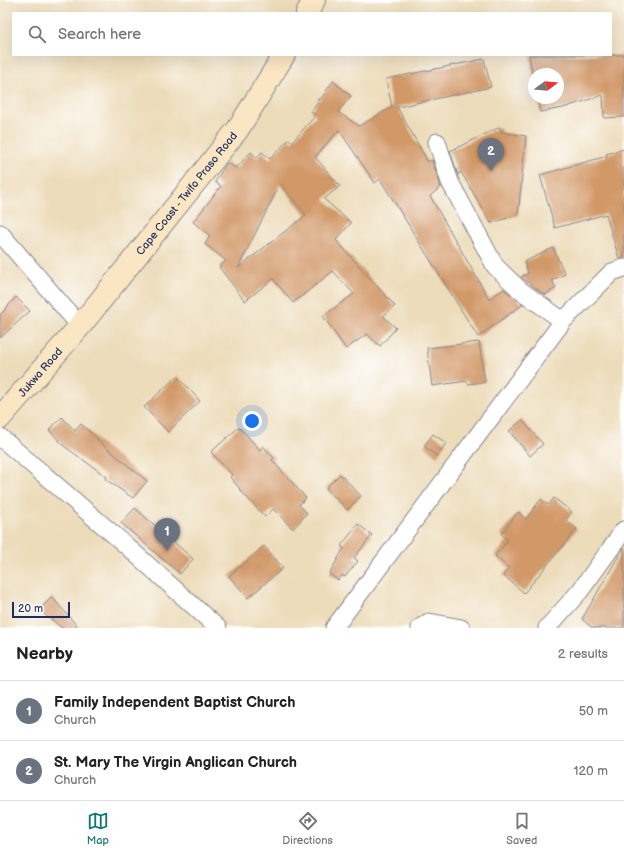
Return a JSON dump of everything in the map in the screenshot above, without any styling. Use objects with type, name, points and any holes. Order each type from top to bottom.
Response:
[{"type":"main road","points":[[308,12],[314,0]]},
{"type":"main road","name":"Cape Coast - Twifo Praso Road","points":[[80,326],[238,129],[283,56]]},
{"type":"main road","name":"Jukwa Road","points":[[0,418],[80,326]]},
{"type":"street","points":[[437,142],[450,182],[495,266],[520,290],[563,321]]},
{"type":"street","points":[[0,232],[80,326]]},
{"type":"street","points":[[334,628],[563,321],[612,272],[624,268]]},
{"type":"street","points":[[0,437],[120,540],[218,628]]},
{"type":"street","points":[[547,628],[580,591],[624,530]]},
{"type":"street","points":[[420,628],[429,622],[461,628]]},
{"type":"building","points":[[624,55],[624,117],[604,118],[603,95],[563,108],[540,112],[538,104],[564,104],[564,68],[531,68],[529,56]]},
{"type":"building","points":[[484,59],[491,87],[397,107],[428,162],[432,160],[441,187],[430,196],[489,299],[504,289],[523,304],[478,337],[380,179],[375,183],[339,130],[315,157],[340,186],[324,199],[351,223],[336,240],[395,306],[383,316],[396,328],[380,346],[367,334],[346,349],[323,316],[354,294],[333,271],[293,303],[273,279],[245,301],[219,267],[226,261],[205,244],[210,236],[193,222],[221,186],[215,182],[227,163],[236,168],[251,152],[257,158],[262,152],[270,159],[289,139],[292,142],[316,115],[311,112],[319,101],[317,99],[320,100],[333,81],[351,96],[338,112],[359,126],[392,107],[386,79]],"holes":[[[280,184],[306,215],[238,268]]]},
{"type":"building","points":[[500,127],[501,132],[526,136],[518,215],[491,223],[461,172],[458,175],[450,151]]},
{"type":"building","points":[[624,149],[624,258],[619,259],[606,214],[555,228],[540,175],[607,156],[606,154]]},
{"type":"building","points":[[553,248],[565,274],[552,280],[556,288],[545,295],[521,277],[528,273],[524,262]]},
{"type":"building","points":[[16,297],[30,311],[0,338],[0,315]]},
{"type":"building","points":[[479,342],[485,382],[468,384],[467,381],[432,386],[427,348]]},
{"type":"building","points":[[177,376],[200,401],[168,432],[144,407]]},
{"type":"building","points":[[62,417],[75,431],[81,424],[98,439],[97,440],[147,481],[133,498],[105,479],[107,477],[64,446],[49,430]]},
{"type":"building","points":[[522,420],[543,444],[530,456],[509,431]]},
{"type":"building","points":[[239,427],[260,450],[263,446],[274,458],[272,460],[306,498],[299,505],[307,513],[293,529],[273,509],[265,517],[239,489],[230,477],[232,475],[211,452]]},
{"type":"building","points":[[433,434],[446,443],[437,456],[424,446]]},
{"type":"building","points":[[340,474],[361,496],[347,510],[326,488]]},
{"type":"building","points":[[554,498],[572,512],[566,520],[577,529],[524,593],[503,575],[509,568],[495,556],[508,540],[501,534],[518,512],[526,519],[541,499],[548,505]]},
{"type":"building","points":[[135,508],[193,559],[180,574],[121,523]]},
{"type":"building","points":[[358,524],[372,535],[354,558],[358,561],[345,577],[342,575],[338,580],[329,574],[344,548],[341,546]]},
{"type":"building","points":[[264,546],[283,568],[248,598],[229,576]]},
{"type":"building","points":[[624,547],[624,628],[592,628],[582,619]]},
{"type":"building","points":[[52,597],[79,628],[62,628],[39,610]]},
{"type":"place","name":"St. Mary The Virgin Anglican Church","points":[[491,171]]},
{"type":"place","name":"Family Independent Baptist Church","points":[[167,551]]}]
